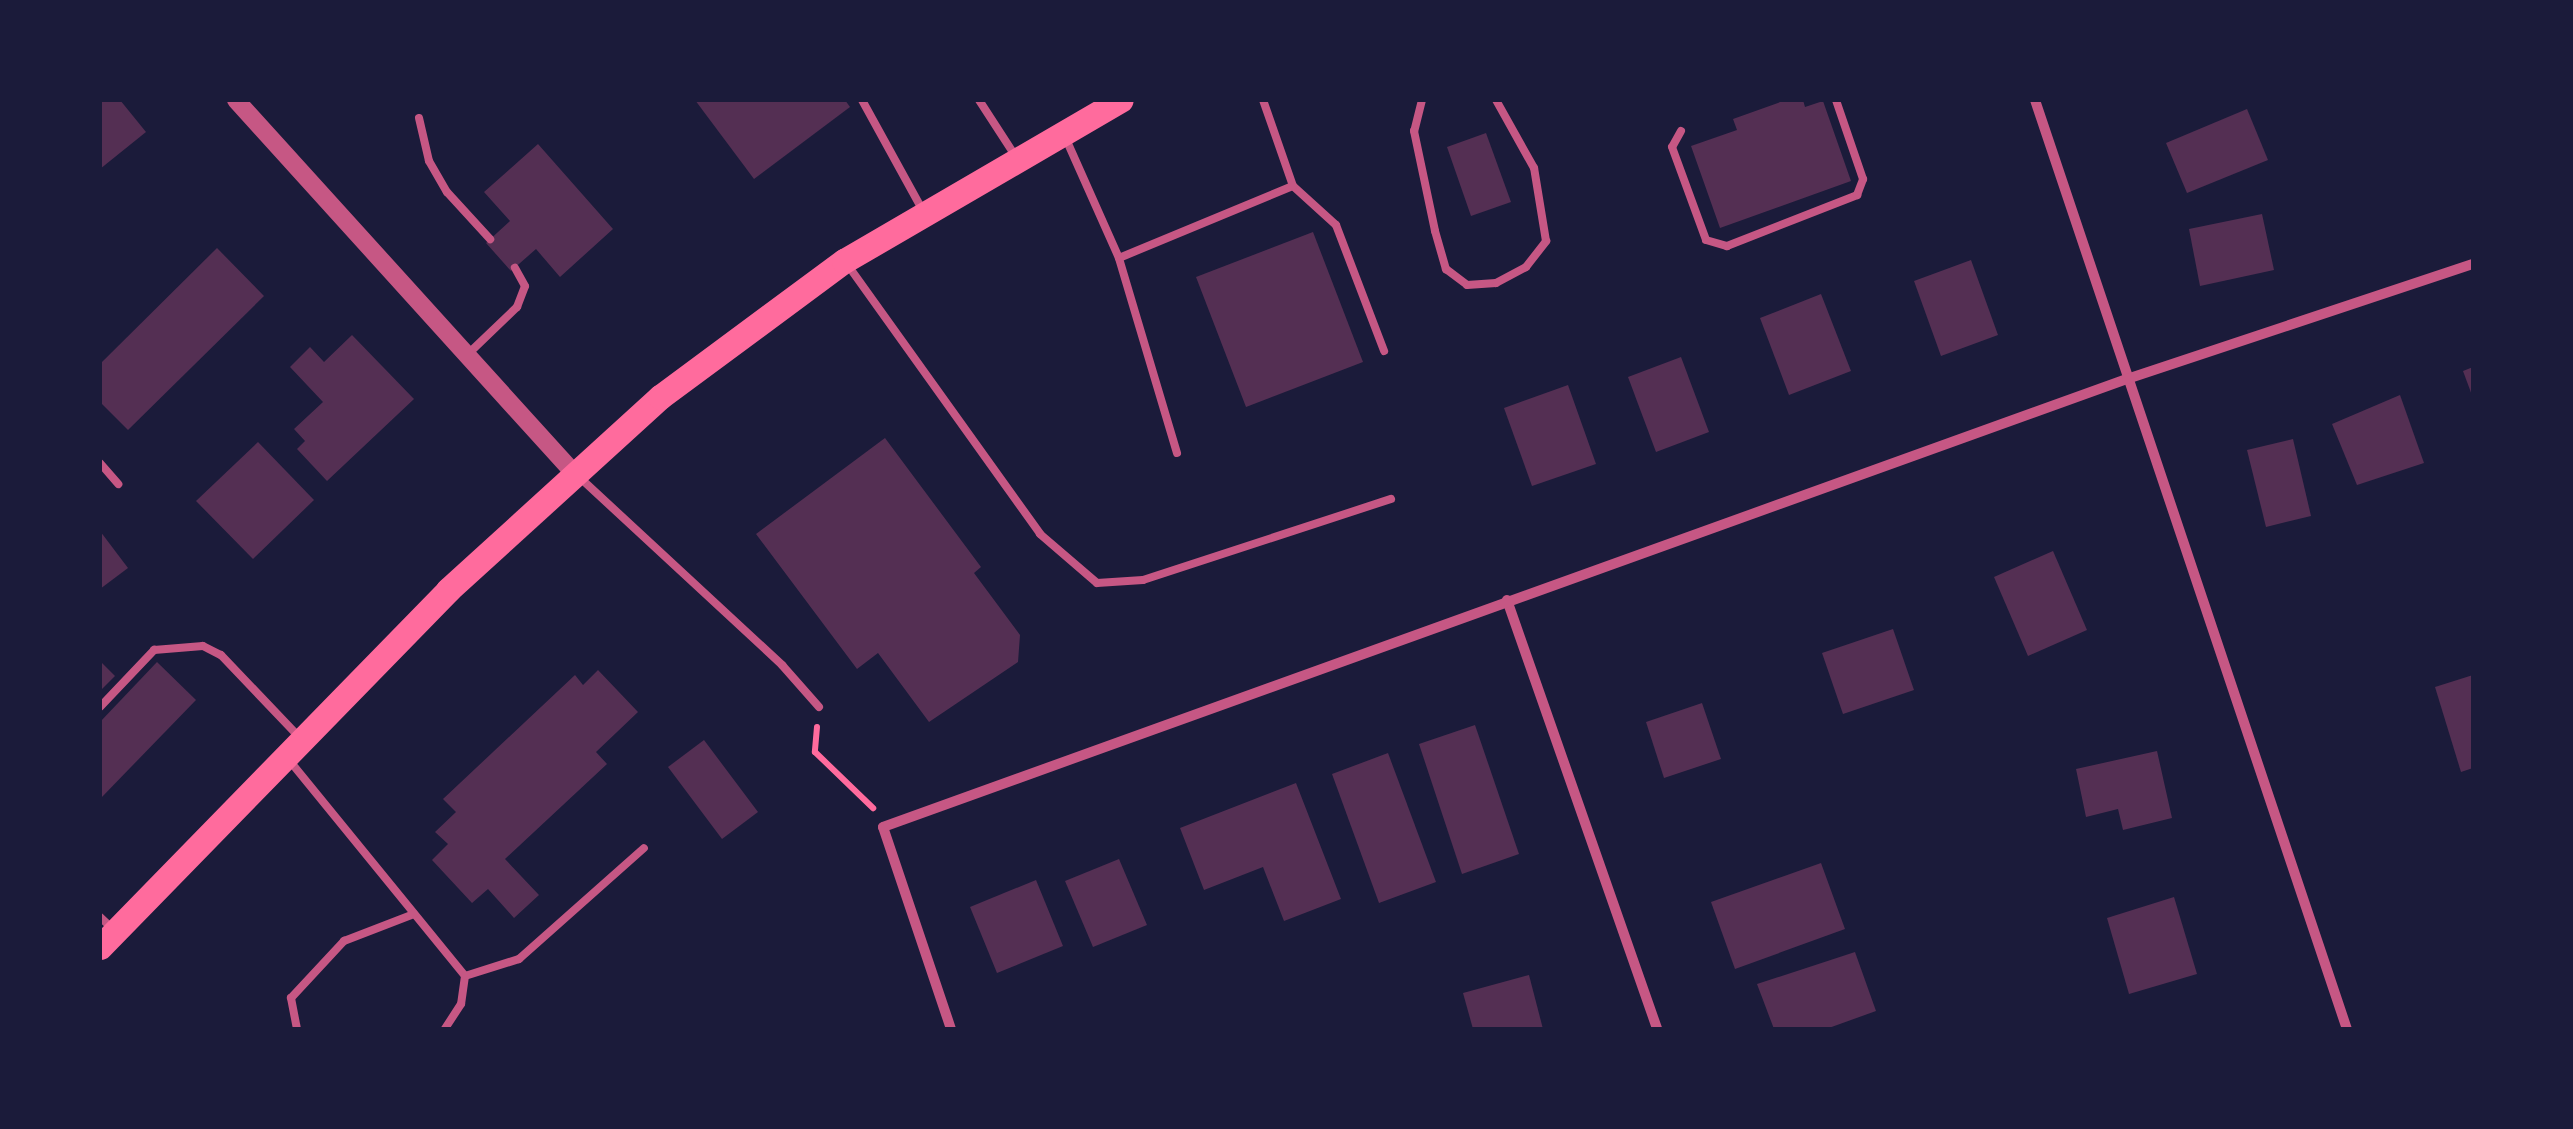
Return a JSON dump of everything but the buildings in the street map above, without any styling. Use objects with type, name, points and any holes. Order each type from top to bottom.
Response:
[{"type":"main road","points":[[105,932],[573,472],[660,397],[844,260],[1016,157],[1121,100]]},
{"type":"street","points":[[236,100],[573,472]]},
{"type":"street","points":[[2035,100],[2348,1029]]},
{"type":"street","points":[[951,1029],[883,827],[2127,379],[2473,264]]},
{"type":"street","points":[[1507,600],[1657,1029]]},
{"type":"lane","points":[[862,100],[923,212]]},
{"type":"lane","points":[[979,100],[1016,157]]},
{"type":"lane","points":[[1263,100],[1293,186],[1336,225],[1384,351]]},
{"type":"lane","points":[[1422,100],[1414,132],[1435,231],[1446,269],[1467,285],[1496,283],[1526,267],[1546,241],[1534,168],[1496,100]]},
{"type":"lane","points":[[1681,130],[1672,147],[1706,240],[1727,246],[1857,195],[1863,179],[1836,100]]},
{"type":"lane","points":[[419,118],[429,161],[446,192],[490,239]]},
{"type":"lane","points":[[1062,132],[1119,258],[1178,453]]},
{"type":"lane","points":[[1119,258],[1293,186]]},
{"type":"lane","points":[[844,260],[1030,521],[1097,583],[1143,580],[1390,499]]},
{"type":"lane","points":[[466,355],[517,307],[524,286],[515,268]]},
{"type":"lane","points":[[100,463],[118,484]]},
{"type":"lane","points":[[573,472],[782,665],[819,708]]},
{"type":"lane","points":[[100,707],[154,650],[203,646],[221,655],[414,914],[465,976],[461,1004],[446,1029]]},
{"type":"lane","points":[[465,976],[520,959],[644,848]]},
{"type":"lane","points":[[296,1029],[291,998],[344,941],[414,914]]},
{"type":"path","points":[[819,708],[815,752],[868,796],[883,827]]}]
